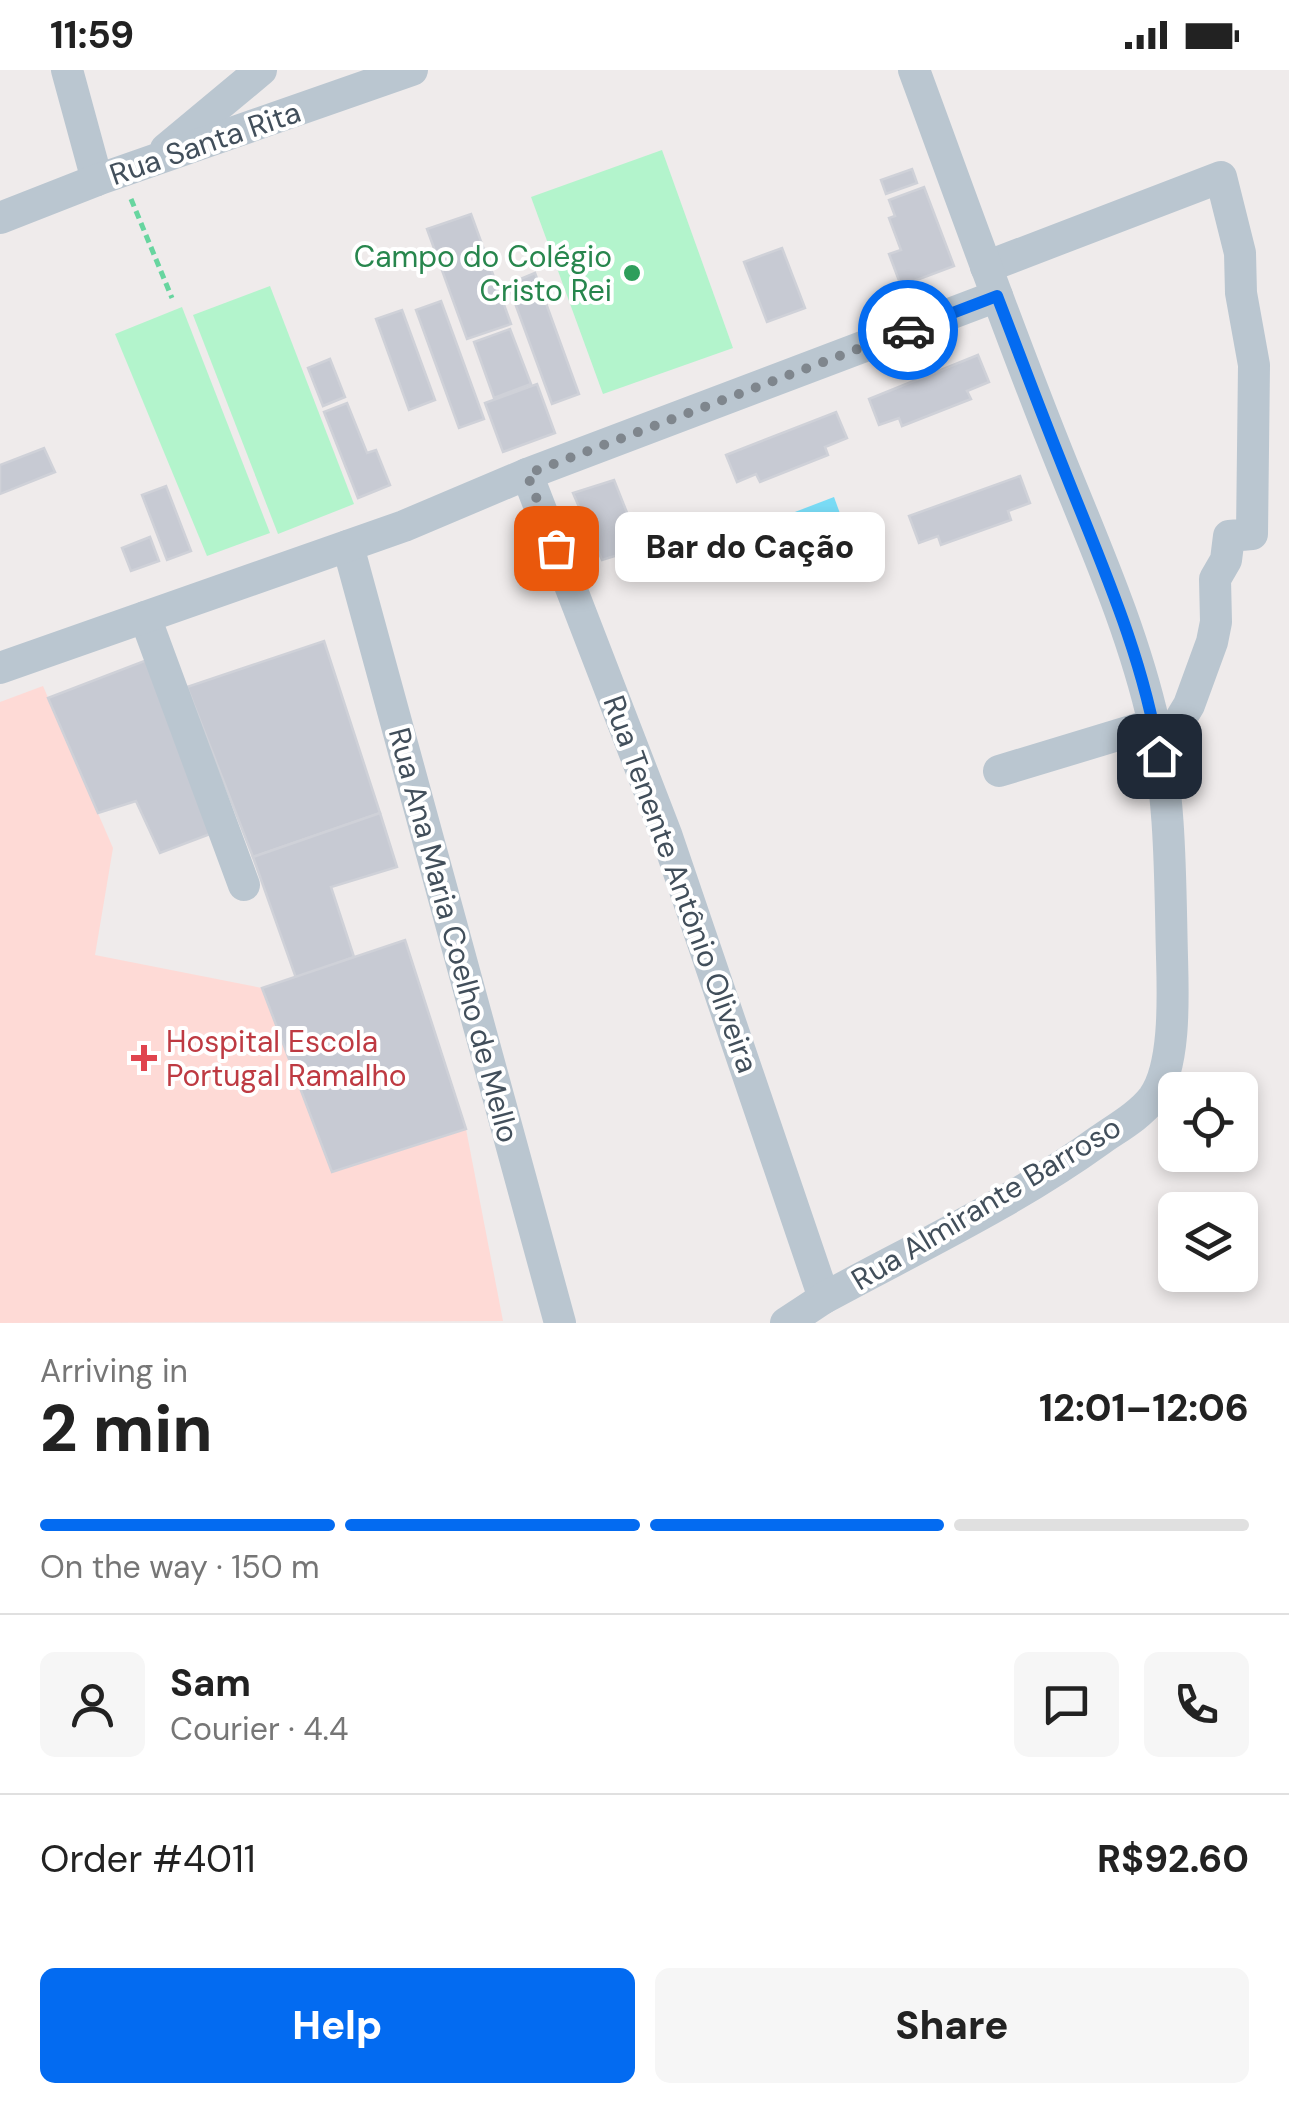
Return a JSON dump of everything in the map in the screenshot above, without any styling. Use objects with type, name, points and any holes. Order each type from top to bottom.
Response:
[{"type":"street","points":[[67,70],[121,173],[260,70]]},
{"type":"street","name":"Rua Santa Rita","points":[[0,218],[412,70]]},
{"type":"street","name":"Rua Almirante Barroso","points":[[786,1323],[1074,1159],[1135,1115],[1154,1096],[1165,1070],[1170,1038],[1169,857],[1157,740],[1134,652],[914,70]]},
{"type":"street","points":[[0,668],[348,546],[991,281],[1221,177],[1240,253],[1241,292],[1254,366],[1252,534],[1228,536],[1226,560],[1215,579],[1216,622],[1212,642],[1189,705],[1157,740],[999,772]]},
{"type":"street","name":"Rua Tenente Antônio Oliveira","points":[[527,474],[666,834],[824,1298]]},
{"type":"street","name":"Rua Ana Maria Coelho de Mello","points":[[348,546],[560,1323]]},
{"type":"street","points":[[145,617],[244,884]]},
{"type":"path","points":[[121,173],[172,298]]},
{"type":"shaded area","name":"Hospital Escola Portugal Ramalho","points":[[43,686],[113,848],[95,955],[262,988],[332,1172],[466,1129],[503,1321],[0,1323],[0,702]]},
{"type":"green space","name":"Campo do Colégio Cristo Rei","points":[[662,150],[733,348],[603,394],[531,197]]},
{"type":"green space","points":[[270,286],[354,504],[278,534],[193,315]]},
{"type":"green space","points":[[182,307],[270,533],[207,556],[115,334]]},
{"type":"water","points":[[834,497],[842,519],[796,537],[787,515]]},
{"type":"building","points":[[912,169],[917,183],[886,194],[881,180]]},
{"type":"building","points":[[924,187],[954,266],[901,286],[889,254],[901,250],[889,218],[895,216],[889,200]]},
{"type":"building","points":[[471,214],[511,324],[467,339],[427,229]]},
{"type":"building","points":[[782,248],[805,308],[767,322],[744,262]]},
{"type":"building","points":[[535,273],[579,394],[552,404],[508,284]]},
{"type":"building","points":[[441,301],[484,419],[459,428],[416,310]]},
{"type":"building","points":[[402,310],[435,400],[409,410],[376,319]]},
{"type":"building","points":[[510,329],[531,384],[494,398],[474,342]]},
{"type":"building","points":[[978,355],[989,382],[967,391],[971,399],[902,426],[899,418],[879,425],[869,399]]},
{"type":"building","points":[[330,359],[345,397],[323,406],[308,368]]},
{"type":"building","points":[[537,384],[555,433],[503,452],[485,403]]},
{"type":"building","points":[[347,403],[367,453],[376,450],[390,485],[358,498],[324,412]]},
{"type":"building","points":[[836,412],[847,438],[825,447],[828,455],[760,482],[756,474],[737,482],[726,455]]},
{"type":"building","points":[[44,448],[55,472],[0,494],[0,465]]},
{"type":"building","points":[[1020,476],[1030,503],[1008,511],[1011,520],[941,545],[938,536],[919,543],[909,516]]},
{"type":"building","points":[[614,480],[641,548],[602,560],[573,493]]},
{"type":"building","points":[[166,486],[191,551],[167,560],[142,495]]},
{"type":"building","points":[[150,537],[159,561],[131,571],[122,548]]},
{"type":"building","points":[[324,641],[380,813],[253,857],[187,687]]},
{"type":"building","points":[[152,658],[218,831],[160,853],[136,801],[98,813],[48,698]]},
{"type":"building","points":[[380,813],[397,867],[331,887],[354,957],[296,978],[253,857]]},
{"type":"building","points":[[405,940],[466,1129],[332,1172],[262,988]]},
{"type":"way so far","points":[[556,548],[527,474],[908,330]]},
{"type":"place","name":"Campo do Colégio Cristo Rei","points":[[632,273]]},
{"type":"place","name":"Bar do Cação","points":[[556,548]]},
{"type":"place","name":"Hospital Escola Portugal Ramalho","points":[[144,1058]]},
{"type":"route","points":[[908,330],[997,296],[1113,592],[1134,652],[1159,756]]}]
